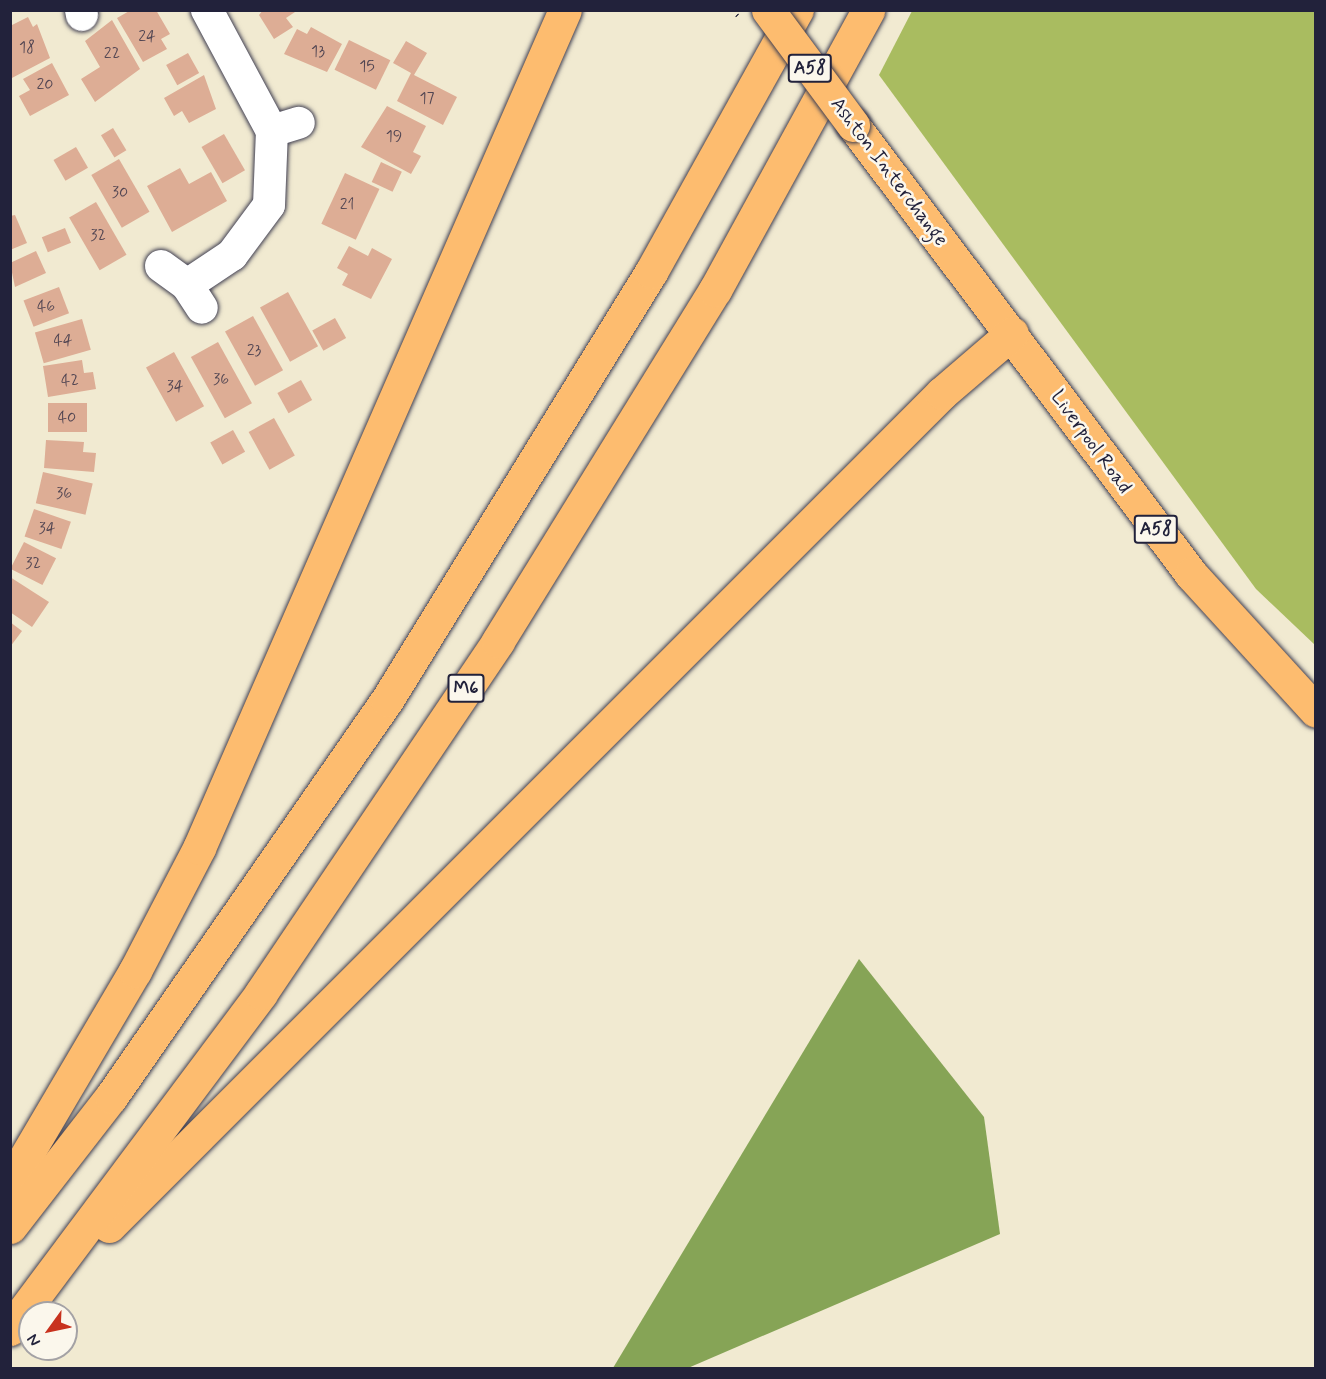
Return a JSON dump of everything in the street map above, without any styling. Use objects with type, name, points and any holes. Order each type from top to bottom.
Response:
[{"type":"highway","points":[[10,1183],[135,971],[199,848],[565,10]]},
{"type":"highway","name":"Ashton Interchange","points":[[768,10],[1012,333]]},
{"type":"highway","points":[[10,1227],[118,1087],[387,700],[651,272],[797,10]]},
{"type":"highway","name":"M6","points":[[32,1301],[261,993],[498,641],[715,290],[868,10]]},
{"type":"highway","name":"M6","points":[[33,1301],[942,393],[1012,333]]},
{"type":"highway","name":"Liverpool Road","points":[[1012,333],[1191,574],[1316,711]]},
{"type":"street","points":[[161,266],[195,296],[232,255],[269,205],[285,127],[207,10]]},
{"type":"green space","points":[[912,11],[1315,11],[1315,645],[1256,589],[879,75]]},
{"type":"green space","points":[[859,959],[984,1117],[1000,1234],[688,1368],[613,1368]]},
{"type":"building","points":[[131,10],[156,10],[170,34],[161,39],[167,49],[143,62],[117,18]]},
{"type":"building","points":[[263,10],[298,10],[286,18],[293,27],[274,39],[259,15]]},
{"type":"building","points":[[28,17],[33,27],[37,24],[50,58],[10,79],[10,26]]},
{"type":"building","points":[[112,20],[140,69],[95,102],[81,79],[100,67],[85,41]]},
{"type":"building","points":[[311,27],[342,44],[327,72],[284,54],[297,29],[307,34]]},
{"type":"building","points":[[349,40],[390,60],[376,90],[335,70]]},
{"type":"building","points":[[406,41],[427,53],[414,75],[457,97],[443,125],[397,101],[411,73],[393,63]]},
{"type":"building","points":[[188,53],[199,73],[177,85],[166,65]]},
{"type":"building","points":[[52,63],[69,95],[30,116],[19,96],[30,90],[23,79]]},
{"type":"building","points":[[204,75],[216,109],[189,123],[182,111],[174,116],[164,98]]},
{"type":"building","points":[[387,106],[426,126],[413,152],[421,156],[411,174],[361,147]]},
{"type":"building","points":[[113,128],[126,150],[114,157],[101,135]]},
{"type":"building","points":[[224,134],[245,170],[222,183],[201,147]]},
{"type":"building","points":[[76,147],[88,168],[65,181],[53,160]]},
{"type":"building","points":[[119,159],[150,212],[122,228],[91,175]]},
{"type":"building","points":[[381,162],[402,172],[393,192],[372,182]]},
{"type":"building","points":[[180,168],[189,184],[211,172],[227,201],[172,232],[147,186]]},
{"type":"building","points":[[345,173],[379,189],[356,240],[321,224]]},
{"type":"building","points":[[96,202],[127,255],[100,270],[69,218]]},
{"type":"building","points":[[15,215],[27,243],[10,250],[10,216]]},
{"type":"building","points":[[65,228],[71,243],[48,252],[42,237]]},
{"type":"building","points":[[349,246],[368,256],[372,248],[392,259],[371,299],[342,285],[348,274],[337,268]]},
{"type":"building","points":[[36,251],[46,273],[15,287],[10,263]]},
{"type":"building","points":[[59,287],[69,313],[34,327],[24,301]]},
{"type":"building","points":[[288,292],[318,346],[290,362],[260,308]]},
{"type":"building","points":[[253,316],[283,370],[255,386],[225,332]]},
{"type":"building","points":[[335,318],[346,338],[323,351],[312,331]]},
{"type":"building","points":[[82,319],[91,350],[44,363],[35,333]]},
{"type":"building","points":[[218,342],[252,403],[225,418],[191,357]]},
{"type":"building","points":[[174,352],[204,406],[176,422],[146,368]]},
{"type":"building","points":[[82,360],[84,373],[93,372],[96,389],[48,397],[43,366]]},
{"type":"building","points":[[301,380],[312,400],[289,413],[277,393]]},
{"type":"building","points":[[48,403],[87,403],[87,432],[48,432]]},
{"type":"building","points":[[274,418],[295,456],[269,470],[249,432]]},
{"type":"building","points":[[233,430],[245,452],[222,464],[210,443]]},
{"type":"building","points":[[46,440],[84,442],[83,452],[96,453],[94,472],[44,468]]},
{"type":"building","points":[[43,472],[93,483],[85,515],[36,503]]},
{"type":"building","points":[[34,509],[71,522],[61,549],[25,536]]},
{"type":"building","points":[[24,542],[56,558],[42,585],[10,569]]},
{"type":"building","points":[[10,577],[49,602],[32,627],[10,612]]},
{"type":"building","points":[[10,622],[22,631],[10,647]]}]
